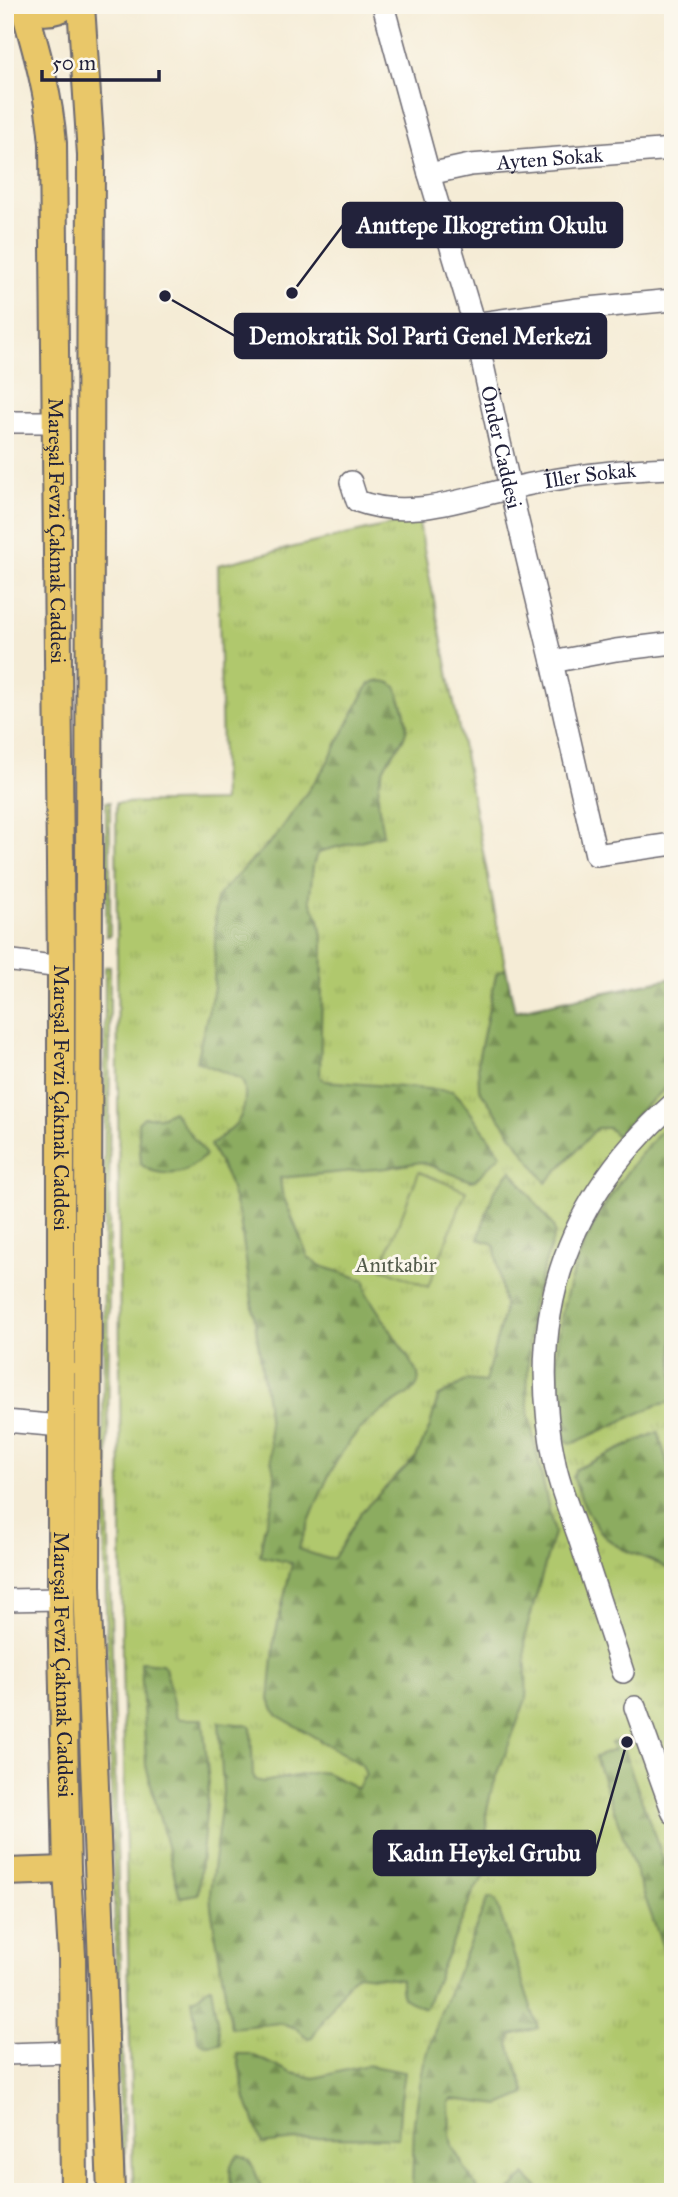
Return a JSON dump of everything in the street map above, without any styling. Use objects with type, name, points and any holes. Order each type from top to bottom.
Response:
[{"type":"main road","points":[[17,6],[37,12],[50,12],[67,5]]},
{"type":"main road","name":"Mareşal Fevzi Çakmak Caddesi","points":[[81,5],[91,155],[87,1585],[111,2192]]},
{"type":"main road","name":"Mareşal Fevzi Çakmak Caddesi","points":[[17,6],[43,76],[50,108],[53,142],[61,967],[61,1600],[67,1870],[72,1956],[74,2192]]},
{"type":"main road","points":[[5,1872],[67,1870]]},
{"type":"street","name":"Önder Caddesi","points":[[383,5],[429,174],[474,324],[596,855],[673,844]]},
{"type":"street","name":"Ayten Sokak","points":[[429,174],[470,165],[673,149]]},
{"type":"street","points":[[474,324],[578,309],[673,300]]},
{"type":"street","points":[[5,422],[55,422]]},
{"type":"street","name":"İller Sokak","points":[[351,482],[357,501],[376,508],[431,508],[510,488],[646,468],[673,468]]},
{"type":"street","points":[[552,662],[673,643]]},
{"type":"street","points":[[5,960],[61,967]]},
{"type":"street","points":[[623,1672],[556,1467],[547,1417],[544,1350],[555,1285],[572,1237],[616,1163],[632,1143],[673,1104]]},
{"type":"street","points":[[5,1421],[61,1426]]},
{"type":"street","points":[[5,1600],[61,1600]]},
{"type":"street","points":[[635,1707],[673,1813]]},
{"type":"street","points":[[5,2054],[72,2052]]},
{"type":"green space","name":"Anıtkabir","points":[[418,518],[514,1011],[673,978],[673,2192],[133,2192],[122,1663],[116,803],[223,801],[218,565]]},
{"type":"green space","points":[[376,681],[385,681],[397,688],[407,726],[405,735],[386,764],[379,781],[378,799],[383,835],[322,851],[316,856],[313,866],[310,901],[319,919],[323,943],[320,1077],[325,1081],[453,1091],[501,1155],[471,1181],[421,1162],[387,1168],[280,1178],[282,1193],[308,1257],[321,1266],[365,1280],[367,1294],[417,1371],[418,1377],[412,1391],[373,1418],[355,1434],[344,1449],[326,1481],[298,1549],[328,1559],[334,1558],[361,1512],[416,1457],[429,1429],[438,1397],[467,1380],[485,1382],[504,1305],[495,1247],[478,1239],[494,1191],[511,1170],[553,1226],[555,1233],[532,1304],[527,1394],[529,1416],[554,1533],[526,1632],[526,1699],[491,1792],[486,1815],[488,1871],[474,1891],[425,2008],[405,1999],[401,1979],[357,1974],[350,1980],[312,2037],[308,2038],[296,2028],[280,2023],[231,2028],[210,1892],[223,1792],[219,1722],[251,1727],[253,1775],[256,1780],[263,1782],[317,1772],[327,1773],[357,1788],[366,1775],[362,1765],[277,1715],[269,1700],[275,1636],[292,1563],[260,1556],[275,1477],[267,1403],[240,1220],[228,1179],[210,1145],[230,1130],[239,1119],[244,1105],[245,1088],[241,1079],[196,1061],[214,988],[216,899],[277,835],[326,765],[365,691]]},
{"type":"green space","points":[[106,802],[110,802],[110,936],[106,936]]},
{"type":"green space","points":[[110,966],[108,1501],[126,2192],[122,2192],[103,1500],[105,967]]},
{"type":"green space","points":[[506,969],[515,1012],[673,978],[673,1082],[617,1136],[609,1128],[597,1128],[546,1183],[479,1089],[478,1060],[496,975]]},
{"type":"green space","points":[[173,1111],[206,1155],[181,1172],[162,1173],[150,1170],[141,1164],[138,1123],[144,1117],[160,1117]]},
{"type":"green space","points":[[673,1118],[673,1402],[657,1405],[574,1443],[568,1442],[562,1431],[560,1418],[557,1351],[562,1313],[572,1277],[603,1208],[647,1146]]},
{"type":"green space","points":[[419,1172],[466,1191],[428,1287],[381,1268]]},
{"type":"green space","points":[[658,1432],[673,1480],[673,1572],[627,1551],[607,1538],[592,1520],[573,1477],[576,1469]]},
{"type":"green space","points":[[141,1662],[162,1664],[165,1667],[176,1717],[203,1719],[209,1784],[198,1894],[180,1897],[146,1765]]},
{"type":"green space","points":[[620,1740],[673,1886],[673,1976],[595,1757],[614,1750],[611,1743]]},
{"type":"green space","points":[[488,1898],[496,1901],[538,2028],[512,2035],[509,2044],[526,2094],[500,2105],[452,2099],[449,2103],[452,2146],[479,2192],[412,2192],[414,2122],[423,2067],[440,2014]]},
{"type":"green space","points":[[211,1987],[221,2044],[205,2045],[198,2041],[192,1999]]},
{"type":"green space","points":[[237,2054],[250,2054],[292,2073],[314,2078],[367,2065],[405,2072],[398,2138],[322,2137],[262,2144],[246,2099]]},
{"type":"green space","points":[[238,2155],[251,2164],[263,2192],[231,2192],[231,2167]]},
{"type":"green space","points":[[525,2175],[542,2192],[508,2192]]},
{"type":"place","name":"Anıttepe Ilkogretim Okulu","points":[[292,293]]},
{"type":"place","name":"Demokratik Sol Parti Genel Merkezi","points":[[165,296]]},
{"type":"place","name":"Kadın Heykel Grubu","points":[[627,1742]]}]
